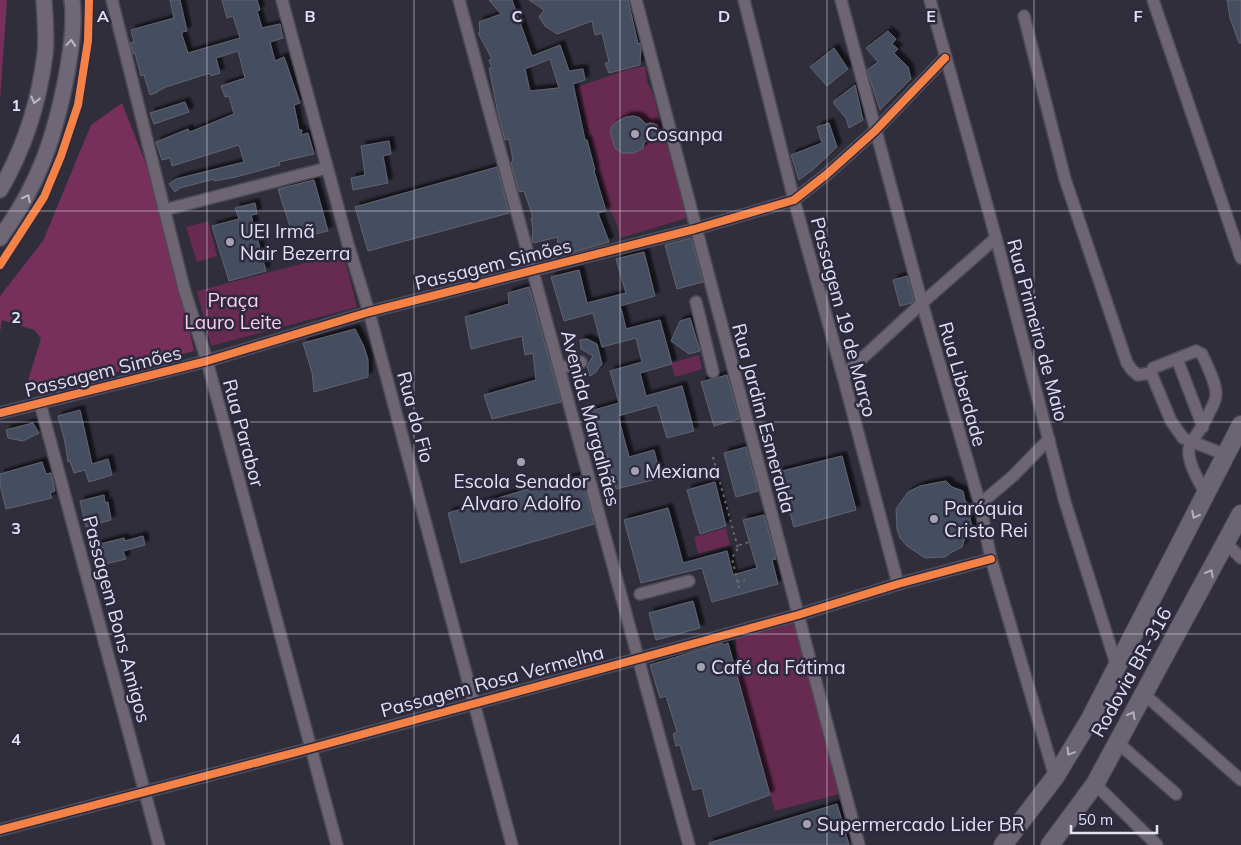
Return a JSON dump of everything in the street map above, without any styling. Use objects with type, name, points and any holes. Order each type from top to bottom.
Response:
[{"type":"highway","points":[[1003,845],[1055,777],[1089,721],[1241,425]]},
{"type":"highway","name":"Rodovia BR-316","points":[[1050,845],[1095,784],[1241,514]]},
{"type":"main road","points":[[0,190],[22,146],[38,89],[45,54],[44,0]]},
{"type":"main road","points":[[0,238],[19,212],[44,163],[54,131],[71,48],[74,14],[72,0]]},
{"type":"street","name":"Rua Parabor","points":[[112,0],[185,292],[207,361],[337,845]]},
{"type":"street","name":"Rua do Fio","points":[[282,0],[348,244],[369,312],[512,845]]},
{"type":"street","name":"Avenida Margalhães","points":[[459,0],[689,845]]},
{"type":"street","name":"Rua Jardim Esmeralda","points":[[636,0],[859,845]]},
{"type":"street","name":"Rua Liberdade","points":[[841,0],[922,303],[980,504],[991,559],[1055,777]]},
{"type":"street","name":"Rua Primeiro de Maio","points":[[930,0],[996,238],[1065,502],[1117,667]]},
{"type":"street","points":[[1153,0],[1241,258]]},
{"type":"street","name":"Passagem 19 de Março","points":[[748,2],[794,200],[898,584]]},
{"type":"street","points":[[1024,16],[1065,179],[1122,349],[1132,370],[1138,375],[1151,373]]},
{"type":"street","name":"Passagem Simões","points":[[0,413],[207,361],[369,312],[695,229],[794,200],[827,174],[875,131],[946,58]]},
{"type":"street","points":[[164,210],[327,168]]},
{"type":"street","points":[[843,376],[996,238]]},
{"type":"street","points":[[696,302],[713,372]]},
{"type":"street","points":[[1206,493],[1199,483],[1190,460],[1191,442],[1202,428],[1216,394],[1202,354],[1196,351],[1152,368],[1151,373],[1174,427],[1183,438],[1191,442],[1226,455]]},
{"type":"street","points":[[1177,359],[1202,428]]},
{"type":"street","points":[[560,368],[581,362]]},
{"type":"street","name":"Passagem Bons Amigos","points":[[40,403],[159,845]]},
{"type":"street","points":[[980,504],[1013,476],[1049,439]]},
{"type":"street","points":[[1226,543],[1241,558]]},
{"type":"street","name":"Passagem Rosa Vermelha","points":[[0,830],[312,748],[798,615],[898,584],[991,559]]},
{"type":"street","points":[[640,594],[689,581]]},
{"type":"street","points":[[1144,694],[1241,780]]},
{"type":"street","points":[[1117,742],[1176,794]]},
{"type":"street","points":[[1095,784],[1157,845]]},
{"type":"path","points":[[713,458],[738,548]]},
{"type":"path","points":[[739,588],[732,558],[738,548],[749,542]]},
{"type":"path","points":[[737,582],[745,580]]},
{"type":"green space","points":[[645,66],[647,81],[655,99],[661,129],[691,217],[620,238],[617,224],[607,203],[577,87],[626,70]]},
{"type":"green space","points":[[208,221],[217,256],[197,262],[186,227]]},
{"type":"green space","name":"Praça Lauro Leite","points":[[343,253],[357,307],[211,346],[197,291]]},
{"type":"green space","points":[[699,355],[702,369],[675,377],[671,363]]},
{"type":"green space","points":[[726,528],[730,545],[698,554],[694,537]]},
{"type":"green space","points":[[794,621],[839,794],[775,811],[737,677],[736,637]]},
{"type":"shaded area","points":[[0,0],[7,0],[0,100]]},
{"type":"shaded area","points":[[122,103],[161,202],[194,351],[41,393],[27,384],[41,338],[34,330],[2,320],[0,332],[0,296],[43,241],[91,125]]},
{"type":"building","points":[[170,0],[180,0],[187,31],[182,32],[182,35],[188,53],[240,38],[233,16],[227,18],[222,0],[257,0],[260,10],[257,11],[262,28],[280,24],[283,38],[270,42],[275,61],[284,57],[300,103],[294,105],[299,130],[302,130],[301,135],[308,133],[314,154],[279,162],[280,165],[236,177],[214,181],[214,179],[180,188],[175,192],[169,184],[176,179],[244,162],[239,145],[172,166],[170,158],[162,160],[156,142],[188,129],[190,132],[234,114],[229,96],[225,97],[221,86],[245,78],[238,51],[216,58],[220,73],[211,76],[210,73],[166,87],[150,95],[144,75],[141,76],[135,53],[133,54],[130,43],[134,42],[131,30],[174,18]]},
{"type":"building","points":[[489,0],[512,0],[532,56],[560,45],[569,71],[583,69],[585,80],[573,84],[585,140],[587,140],[606,211],[598,213],[609,242],[556,257],[558,237],[533,243],[531,218],[533,217],[524,191],[519,192],[511,163],[513,160],[509,139],[505,140],[498,113],[489,68],[492,68],[489,60],[492,59],[478,33],[480,32],[479,22],[501,14]],"holes":[[[550,59],[559,88],[530,91],[525,69]]]},
{"type":"building","points":[[529,0],[628,0],[638,44],[640,43],[641,47],[640,65],[609,73],[605,63],[609,62],[602,33],[595,35],[592,21],[557,34],[545,26],[539,17],[544,10]]},
{"type":"building","points":[[1227,0],[1241,0],[1241,43],[1239,43],[1230,18]]},
{"type":"building","points":[[888,31],[896,39],[892,44],[898,49],[894,53],[908,67],[911,79],[880,110],[867,70],[878,62],[866,48]]},
{"type":"building","points":[[834,48],[848,69],[827,86],[810,67]]},
{"type":"building","points":[[855,85],[863,120],[849,128],[846,118],[834,104],[834,101]]},
{"type":"building","points":[[185,102],[189,112],[154,124],[150,113]]},
{"type":"building","name":"Cosanpa","points":[[634,116],[640,118],[646,124],[657,125],[658,136],[644,142],[643,148],[634,153],[622,153],[615,148],[610,131],[618,121]]},
{"type":"building","points":[[829,123],[837,147],[799,180],[791,155],[822,143],[817,127]]},
{"type":"building","points":[[389,141],[391,154],[383,156],[388,183],[353,190],[351,178],[365,175],[361,146]]},
{"type":"building","points":[[497,167],[509,213],[368,251],[355,207]]},
{"type":"building","points":[[314,180],[328,231],[294,239],[278,189]]},
{"type":"building","name":"UEI Irmã Nair Bezerra","points":[[255,203],[257,214],[251,215],[266,271],[229,281],[212,226],[239,219],[235,208]]},
{"type":"building","points":[[691,238],[703,282],[677,289],[665,245]]},
{"type":"building","points":[[644,252],[655,296],[620,306],[626,329],[660,320],[672,364],[640,373],[646,396],[682,386],[694,431],[667,438],[657,405],[618,416],[629,457],[654,450],[661,478],[616,489],[607,454],[600,456],[587,412],[619,403],[610,371],[642,362],[636,338],[602,347],[593,313],[564,321],[551,277],[579,270],[587,303],[626,293],[616,259]]},
{"type":"building","points":[[907,276],[914,301],[900,306],[893,280]]},
{"type":"building","points":[[529,287],[561,402],[492,419],[484,395],[536,380],[533,353],[525,355],[522,336],[471,349],[465,317],[509,304],[508,293]]},
{"type":"building","points":[[690,318],[700,351],[689,354],[671,341],[680,321]]},
{"type":"building","points":[[355,329],[368,360],[368,377],[314,392],[312,372],[303,343]]},
{"type":"building","points":[[587,339],[597,344],[602,364],[590,376],[587,366],[593,356],[581,349],[580,340]]},
{"type":"building","points":[[727,375],[739,419],[714,426],[701,382]]},
{"type":"building","points":[[80,410],[92,464],[108,459],[112,475],[89,482],[85,470],[74,473],[70,461],[68,462],[58,416]]},
{"type":"building","points":[[33,423],[39,433],[23,441],[8,438],[6,430]]},
{"type":"building","points":[[746,447],[758,491],[736,497],[724,453]]},
{"type":"building","points":[[842,456],[856,510],[794,527],[778,472]]},
{"type":"building","points":[[42,462],[46,474],[51,473],[55,491],[50,493],[52,498],[6,509],[0,485],[0,474]]},
{"type":"building","points":[[581,476],[594,524],[461,563],[448,513],[545,484]]},
{"type":"building","name":"Paróquia Cristo Rei","points":[[946,481],[952,487],[963,491],[965,501],[973,507],[970,519],[973,530],[965,538],[962,547],[945,557],[925,558],[907,546],[900,538],[897,529],[896,509],[908,492],[920,486]]},
{"type":"building","points":[[715,482],[726,526],[700,534],[687,490]]},
{"type":"building","points":[[104,495],[105,503],[108,502],[111,520],[86,527],[80,501]]},
{"type":"building","points":[[668,508],[683,563],[727,551],[733,575],[757,568],[743,520],[764,515],[776,559],[772,560],[778,584],[712,602],[702,568],[641,583],[624,520]]},
{"type":"building","points":[[143,536],[145,545],[123,551],[126,559],[101,565],[96,545],[124,538],[125,541]]},
{"type":"building","points":[[693,601],[700,628],[656,640],[649,613]]},
{"type":"building","points":[[722,643],[723,645],[728,643],[770,795],[709,817],[702,788],[693,790],[680,745],[676,746],[673,734],[677,732],[666,696],[660,698],[650,665]]},
{"type":"building","name":"Supermercado Lider BR","points":[[837,804],[849,845],[709,845],[709,843]]},
{"type":"cycle path","points":[[0,265],[44,197],[61,156],[78,105],[88,41],[89,0]]},
{"type":"cycle path","points":[[0,413],[207,361],[369,312],[695,229],[794,200],[827,174],[875,131],[945,58]]},
{"type":"cycle path","points":[[0,830],[312,748],[798,615],[898,584],[991,559]]},
{"type":"place","name":"Cosanpa","points":[[635,134]]},
{"type":"place","name":"UEI Irmã Nair Bezerra","points":[[230,242]]},
{"type":"place","name":"Escola Senador Alvaro Adolfo","points":[[521,462]]},
{"type":"place","name":"Mexiana","points":[[635,471]]},
{"type":"place","name":"Paróquia Cristo Rei","points":[[934,519]]},
{"type":"place","name":"Café da Fátima","points":[[701,667]]},
{"type":"place","name":"Supermercado Lider BR","points":[[807,824]]}]
